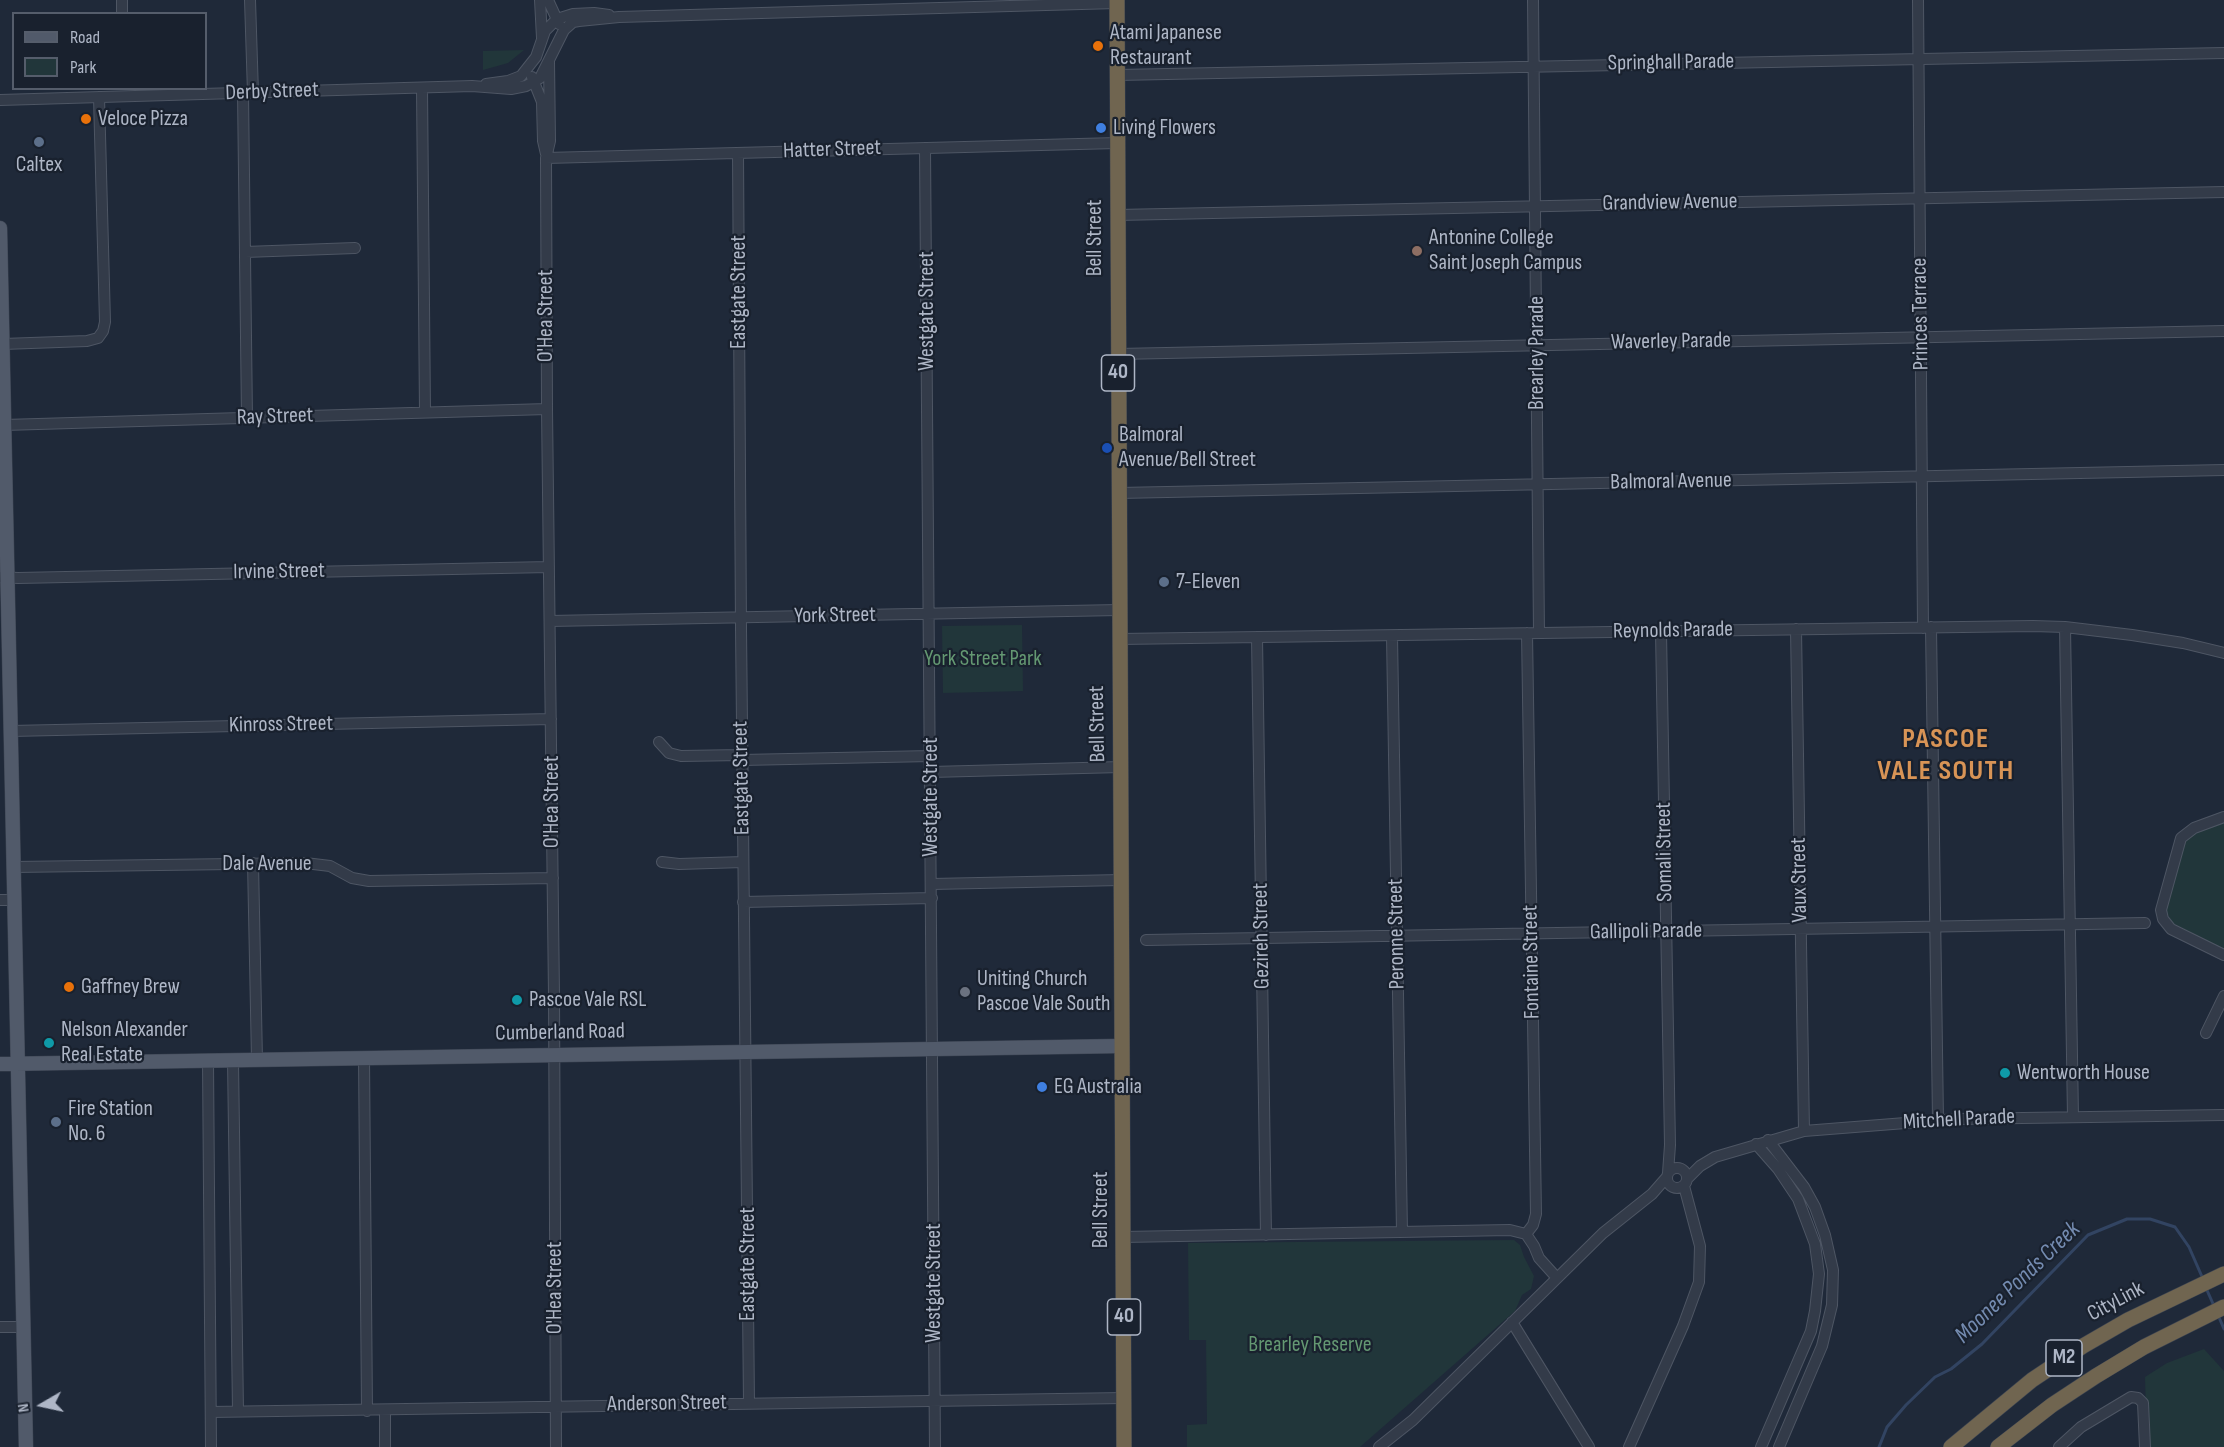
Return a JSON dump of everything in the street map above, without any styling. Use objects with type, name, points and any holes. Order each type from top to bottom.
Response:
[{"type":"highway","name":"Bell Street","points":[[1118,1],[1117,214],[1124,1447]]},
{"type":"highway","name":"CityLink","points":[[1951,1447],[2032,1380],[2082,1346],[2128,1320],[2223,1274]]},
{"type":"highway","name":"M2","points":[[1998,1447],[2052,1405],[2096,1376],[2144,1347],[2224,1307]]},
{"type":"main road","points":[[0,228],[4,577],[15,900],[26,1447]]},
{"type":"main road","name":"Cumberland Road","points":[[0,1064],[1121,1046]]},
{"type":"street","points":[[247,418],[245,252],[250,0]]},
{"type":"street","points":[[540,0],[542,38]]},
{"type":"street","points":[[548,0],[560,28],[559,39]]},
{"type":"street","name":"Brearley Parade","points":[[1533,0],[1539,633]]},
{"type":"street","name":"Princes Terrace","points":[[1918,0],[1922,477],[1936,927],[1938,1120]]},
{"type":"street","points":[[535,82],[544,73],[564,30],[573,22],[619,16],[1118,1]]},
{"type":"street","points":[[542,38],[545,31],[557,20],[573,14],[594,13],[619,16]]},
{"type":"street","name":"Derby Street","points":[[472,86],[515,79],[526,71],[536,57],[542,38]]},
{"type":"street","name":"Springhall Parade","points":[[1117,75],[2224,52]]},
{"type":"street","name":"O'Hea Street","points":[[536,57],[531,73],[542,102],[546,158],[556,1447]]},
{"type":"street","name":"O'Hea Street","points":[[546,158],[550,141],[549,61]]},
{"type":"street","name":"Derby Street","points":[[0,100],[99,97],[124,92],[248,93],[472,86],[512,89],[535,82]]},
{"type":"street","points":[[422,88],[425,412]]},
{"type":"street","points":[[3,344],[87,341],[98,338],[103,332],[105,322],[99,97]]},
{"type":"street","name":"Hatter Street","points":[[546,158],[1117,143]]},
{"type":"street","name":"Westgate Street","points":[[926,148],[935,1447]]},
{"type":"street","name":"Eastgate Street","points":[[738,153],[749,1403]]},
{"type":"street","name":"Grandview Avenue","points":[[1117,214],[2224,192]]},
{"type":"street","points":[[245,252],[355,248]]},
{"type":"street","name":"Waverley Parade","points":[[1118,354],[2224,331]]},
{"type":"street","name":"Ray Street","points":[[4,426],[547,409]]},
{"type":"street","name":"Balmoral Avenue","points":[[1119,493],[2224,470]]},
{"type":"street","name":"Irvine Street","points":[[4,577],[549,567]]},
{"type":"street","name":"York Street","points":[[550,621],[1119,610]]},
{"type":"street","points":[[2065,627],[2073,1117]]},
{"type":"street","name":"Reynolds Parade","points":[[1120,639],[2065,627],[2183,643],[2224,653]]},
{"type":"street","name":"Vaux Street","points":[[1796,629],[1804,1131]]},
{"type":"street","name":"Somali Street","points":[[1629,1447],[1696,1294],[1701,1271],[1698,1232],[1676,1178],[1670,1145],[1662,632]]},
{"type":"street","name":"Fontaine Street","points":[[1526,1234],[1533,1225],[1536,1214],[1527,633]]},
{"type":"street","name":"Peronne Street","points":[[1392,636],[1402,1232]]},
{"type":"street","name":"Gezireh Street","points":[[1257,638],[1266,1235]]},
{"type":"street","name":"Kinross Street","points":[[8,738],[551,719]]},
{"type":"street","points":[[659,742],[669,753],[681,756],[742,758],[931,756]]},
{"type":"street","points":[[931,771],[1121,767]]},
{"type":"street","points":[[2224,817],[2194,828],[2181,838],[2162,904],[2163,920],[2172,929],[2224,955]]},
{"type":"street","points":[[662,862],[679,864],[743,862]]},
{"type":"street","points":[[253,863],[257,1060]]},
{"type":"street","name":"Dale Avenue","points":[[14,867],[314,863],[330,866],[352,878],[369,881],[553,878]]},
{"type":"street","points":[[932,884],[1121,880]]},
{"type":"street","points":[[743,902],[932,898]]},
{"type":"street","points":[[0,900],[15,900]]},
{"type":"street","name":"Gallipoli Parade","points":[[1146,940],[2145,923]]},
{"type":"street","points":[[2206,1033],[2224,996]]},
{"type":"street","points":[[364,1058],[367,1411]]},
{"type":"street","points":[[208,1061],[211,1447]]},
{"type":"street","points":[[233,1061],[238,1411]]},
{"type":"street","name":"Mitchell Parade","points":[[1379,1447],[1413,1420],[1620,1218],[1676,1178],[1715,1157],[1804,1131],[1938,1120],[2224,1114]]},
{"type":"street","points":[[1768,1140],[1804,1187],[1815,1207],[1825,1235],[1833,1270],[1832,1305],[1822,1347],[1779,1447]]},
{"type":"street","points":[[1756,1144],[1778,1169],[1798,1199],[1815,1244],[1819,1274],[1811,1330],[1761,1447]]},
{"type":"street","points":[[1123,1237],[1510,1230],[1526,1234],[1539,1258],[1557,1278]]},
{"type":"street","points":[[1512,1322],[1589,1447]]},
{"type":"street","points":[[0,1327],[24,1326]]},
{"type":"street","points":[[2059,1447],[2081,1427],[2131,1397],[2138,1398],[2143,1403],[2145,1447]]},
{"type":"street","name":"Anderson Street","points":[[211,1412],[1124,1398]]},
{"type":"street","points":[[385,1410],[385,1447]]},
{"type":"green space","points":[[524,50],[508,63],[483,70],[483,51]]},
{"type":"green space","name":"York Street Park","points":[[1022,625],[1023,691],[943,693],[942,626]]},
{"type":"green space","points":[[2224,822],[2224,950],[2172,923],[2166,910],[2184,842],[2193,834]]},
{"type":"green space","name":"Brearley Reserve","points":[[1514,1240],[1520,1245],[1534,1276],[1531,1289],[1522,1295],[1515,1311],[1360,1447],[1187,1447],[1187,1425],[1207,1424],[1206,1340],[1189,1340],[1188,1243]]},
{"type":"green space","points":[[2204,1349],[2224,1371],[2224,1447],[2147,1447],[2145,1377],[2167,1363]]},
{"type":"waterway","name":"Moonee Ponds Creek","points":[[1879,1447],[1887,1427],[1906,1405],[1935,1377],[1951,1369],[1982,1344],[2088,1235],[2127,1219],[2150,1219],[2175,1227],[2189,1247],[2203,1279]]},
{"type":"waterway","name":"Moonee Ponds Creek","points":[[2206,1288],[2214,1306]]},
{"type":"waterway","name":"Moonee Ponds Creek","points":[[2218,1315],[2224,1329]]},
{"type":"place","name":"Atami Japanese Restaurant","points":[[1098,46]]},
{"type":"place","name":"Veloce Pizza","points":[[86,119]]},
{"type":"place","name":"Living Flowers","points":[[1101,128]]},
{"type":"place","name":"Caltex","points":[[39,142]]},
{"type":"place","name":"Antonine College Saint Joseph Campus","points":[[1417,251]]},
{"type":"place","name":"Balmoral Avenue/Bell Street","points":[[1107,448]]},
{"type":"place","name":"7-Eleven","points":[[1164,582]]},
{"type":"place","name":"Gaffney Brew","points":[[69,987]]},
{"type":"place","name":"Uniting Church Pascoe Vale South","points":[[965,992]]},
{"type":"place","name":"Pascoe Vale RSL","points":[[517,1000]]},
{"type":"place","name":"Nelson Alexander Real Estate","points":[[49,1043]]},
{"type":"place","name":"Wentworth House","points":[[2005,1073]]},
{"type":"place","name":"EG Australia","points":[[1042,1087]]},
{"type":"place","name":"Fire Station No. 6","points":[[56,1122]]},
{"type":"district","name":"PASCOE VALE SOUTH","points":[[1946,756]]}]
